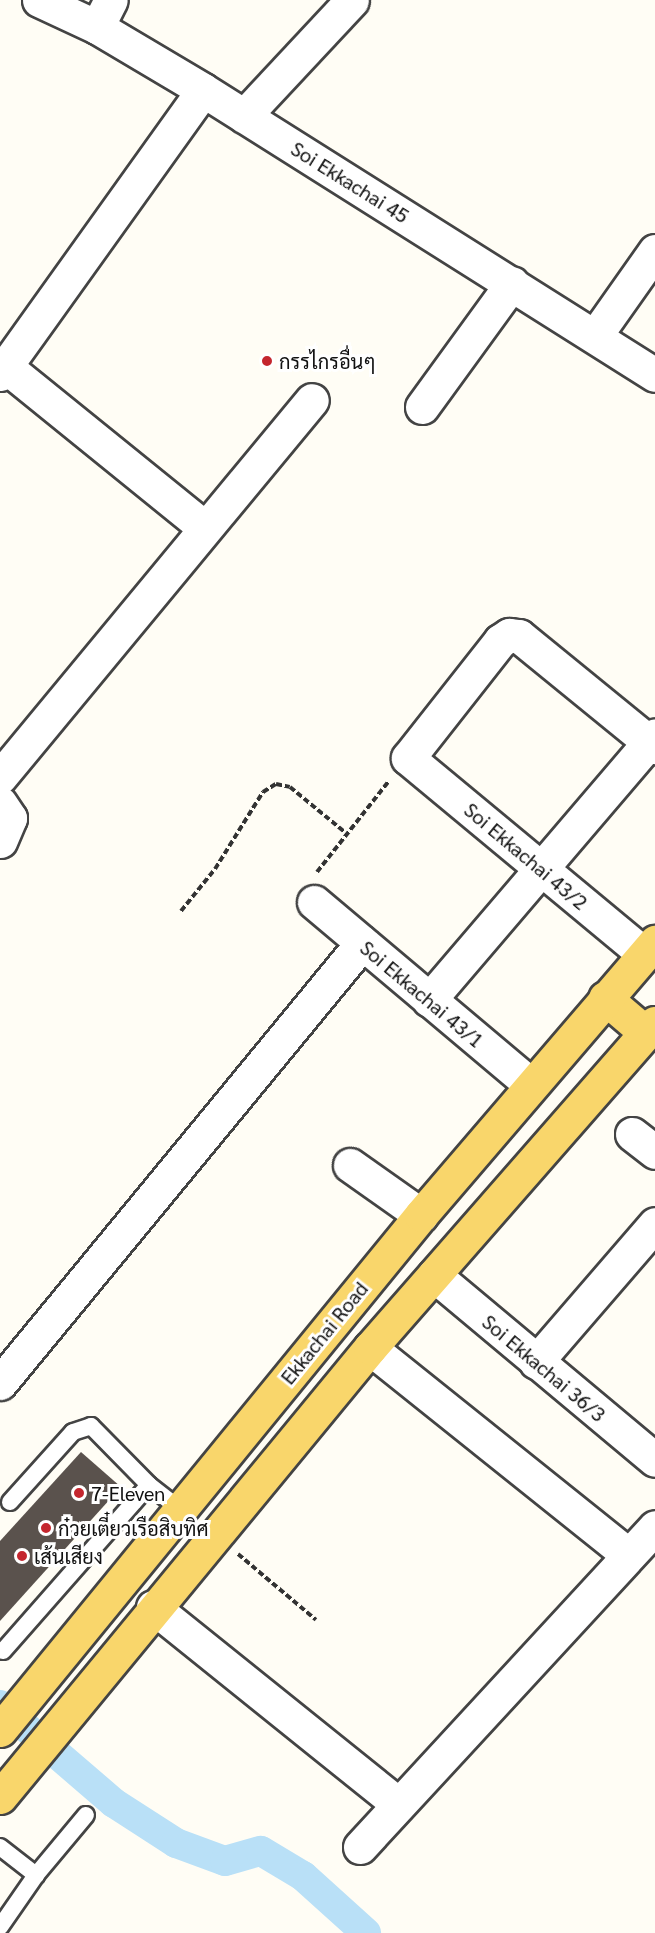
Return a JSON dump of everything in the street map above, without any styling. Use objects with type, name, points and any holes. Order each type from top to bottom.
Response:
[{"type":"main road","name":"Ekkachai Road","points":[[0,1730],[421,1215],[530,1084],[650,948]]},
{"type":"main road","points":[[0,1797],[153,1607],[370,1348],[651,1028],[605,998]]},
{"type":"street","name":"Soi Ekkachai 45","points":[[39,0],[104,13],[202,90],[655,375]]},
{"type":"street","points":[[244,116],[352,0]]},
{"type":"street","points":[[202,90],[3,370],[204,527]]},
{"type":"street","points":[[595,336],[655,251]]},
{"type":"street","points":[[422,407],[512,283]]},
{"type":"street","points":[[0,777],[204,527],[312,400]]},
{"type":"street","points":[[408,758],[500,641],[509,635],[519,636],[653,742],[429,1000]]},
{"type":"street","name":"Soi Ekkachai 43/2","points":[[408,758],[541,869],[650,948]]},
{"type":"street","points":[[0,802],[10,818],[0,841]]},
{"type":"street","name":"Soi Ekkachai 43/1","points":[[314,902],[530,1084]]},
{"type":"street","points":[[0,1383],[362,943]]},
{"type":"street","points":[[350,1166],[421,1215]]},
{"type":"street","points":[[536,1362],[655,1224]]},
{"type":"street","name":"Soi Ekkachai 36/3","points":[[434,1275],[655,1460]]},
{"type":"street","points":[[370,1348],[628,1555]]},
{"type":"street","points":[[360,1847],[397,1803],[655,1527]]},
{"type":"street","points":[[153,1607],[397,1803]]},
{"type":"lane","points":[[10,1502],[82,1426],[91,1426],[149,1485],[180,1509]]},
{"type":"lane","points":[[3,1651],[149,1485]]},
{"type":"lane","points":[[0,1927],[36,1875],[86,1815]]},
{"type":"lane","points":[[0,1847],[36,1875]]},
{"type":"path","points":[[314,902],[309,891],[311,880],[408,758]]},
{"type":"path","points":[[181,911],[215,869],[263,792],[276,783],[290,787],[347,834]]},
{"type":"path","points":[[214,1535],[316,1620]]},
{"type":"building","points":[[81,1452],[121,1487],[0,1621],[0,1541]]},
{"type":"waterway","points":[[0,1705],[114,1803],[176,1843],[225,1861],[261,1851],[303,1876],[366,1933]]},
{"type":"place","name":"กรรไกรอื่นๆ","points":[[267,361]]},
{"type":"place","name":"7-Eleven","points":[[79,1493]]},
{"type":"place","name":"ก๋วยเตี๋ยวเรือสิบทิศ","points":[[46,1528]]},
{"type":"place","name":"เส้นเสียง","points":[[22,1556]]}]
